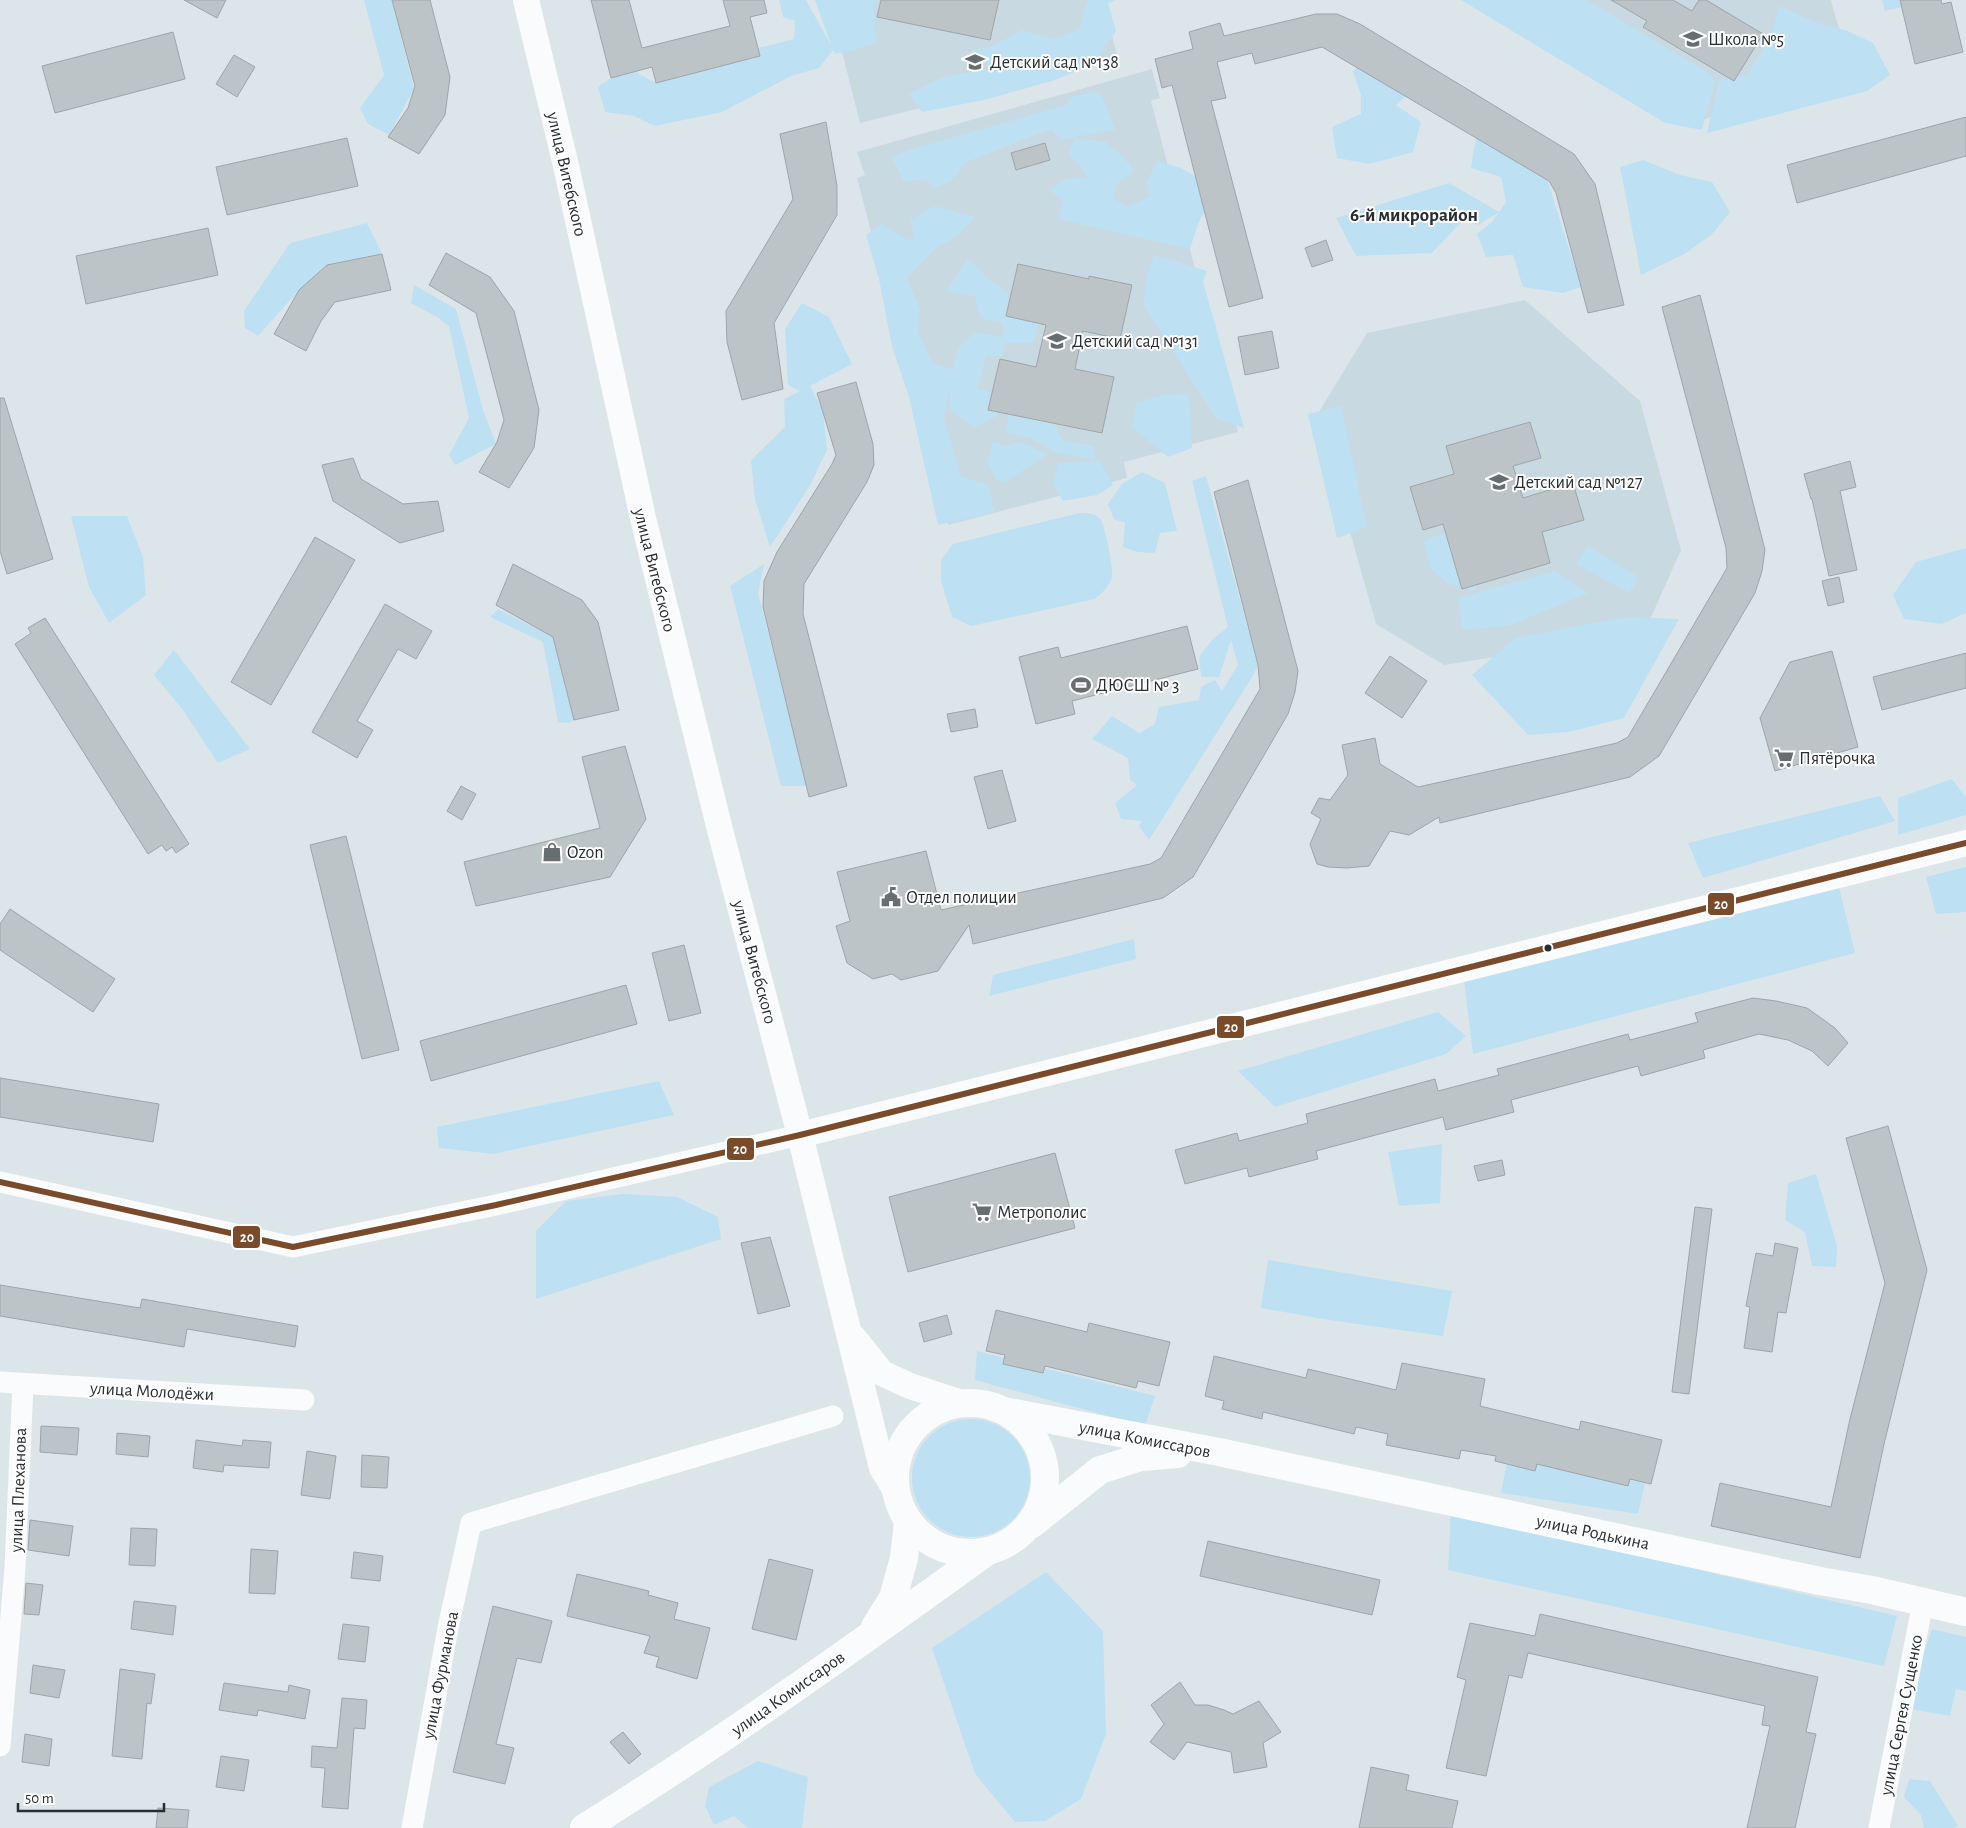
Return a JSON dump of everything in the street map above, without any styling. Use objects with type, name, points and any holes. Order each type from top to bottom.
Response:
[{"type":"main road","points":[[959,1402],[990,1404],[1009,1412],[1027,1426],[1039,1446],[1046,1468],[1045,1490],[1038,1512],[1024,1531],[1008,1544],[988,1552],[965,1553],[944,1548],[924,1538],[908,1521],[900,1507],[896,1491],[896,1467],[903,1444],[917,1424],[936,1410],[959,1402]]},
{"type":"main road","name":"улица Комиссаров","points":[[1009,1412],[1219,1452]]},
{"type":"main road","name":"улица Комиссаров","points":[[1024,1531],[1100,1470],[1142,1456],[1219,1452]]},
{"type":"main road","name":"улица Родькина","points":[[1219,1452],[1966,1612]]},
{"type":"main road","points":[[868,1637],[893,1598],[904,1558],[908,1521]]},
{"type":"main road","name":"улица Комиссаров","points":[[584,1828],[673,1773],[988,1552]]},
{"type":"street","name":"улица Витебского","points":[[526,0],[567,170],[642,518],[722,839],[768,1006],[882,1468],[896,1491]]},
{"type":"street","points":[[0,1182],[293,1247],[496,1206],[800,1136],[1966,842]]},
{"type":"street","points":[[850,1334],[882,1373],[910,1386],[959,1402]]},
{"type":"street","name":"улица Молодёжи","points":[[0,1382],[304,1400]]},
{"type":"street","name":"улица Плеханова","points":[[0,1746],[15,1568],[23,1384]]},
{"type":"street","name":"улица Фурманова","points":[[412,1828],[448,1628],[471,1523],[833,1416]]},
{"type":"street","name":"улица Сергея Сущенко","points":[[1879,1828],[1923,1602]]},
{"type":"shaded area","points":[[364,0],[392,0],[414,89],[389,135],[368,124],[360,108],[384,75]]},
{"type":"shaded area","points":[[779,0],[806,0],[831,45],[815,0],[876,0],[874,6],[876,43],[835,54],[833,50],[819,68],[791,76],[722,112],[655,126],[634,116],[605,112],[598,87],[630,69],[656,83],[758,48],[794,39],[795,21],[783,17]]},
{"type":"shaded area","name":"Детский сад №138","points":[[829,0],[1103,0],[1118,59],[860,123]]},
{"type":"shaded area","points":[[1088,0],[1116,0],[1108,3],[1116,31],[1092,65],[1052,81],[984,100],[922,112],[909,94],[941,78],[990,68],[973,50],[991,47],[1022,30],[1054,39],[1079,30]]},
{"type":"shaded area","points":[[1461,0],[1587,0],[1710,74],[1715,81],[1702,130],[1665,123]]},
{"type":"shaded area","name":"Школа №5","points":[[1479,0],[1831,0],[1852,77],[1687,124]]},
{"type":"shaded area","points":[[1882,0],[1900,0],[1902,7],[1885,11]]},
{"type":"shaded area","points":[[1779,6],[1812,21],[1848,31],[1873,43],[1890,75],[1867,91],[1707,133],[1719,80],[1747,75],[1771,38]]},
{"type":"shaded area","points":[[1362,62],[1412,90],[1396,105],[1421,122],[1413,152],[1369,164],[1337,158],[1332,127],[1361,114],[1361,95],[1353,72]]},
{"type":"shaded area","name":"Детский сад №131","points":[[1152,69],[1160,98],[1151,101],[1238,432],[1124,462],[1127,478],[948,525],[857,178],[865,175],[857,152]]},
{"type":"shaded area","points":[[1095,92],[1102,96],[1115,130],[1062,139],[1051,129],[966,162],[951,181],[935,188],[925,179],[904,182],[892,157],[912,149],[1066,105],[1071,97]]},
{"type":"shaded area","points":[[1074,138],[1106,142],[1123,156],[1134,171],[1116,185],[1114,199],[1128,207],[1149,197],[1147,182],[1157,161],[1181,168],[1200,179],[1210,201],[1198,224],[1190,249],[1058,219],[1063,200],[1049,190],[1065,179],[1086,177],[1081,167],[1069,154]]},
{"type":"shaded area","points":[[1476,138],[1544,169],[1581,287],[1563,293],[1523,287],[1513,255],[1486,257],[1477,234],[1492,222],[1498,213],[1478,225],[1463,220],[1432,253],[1356,256],[1336,218],[1449,183],[1499,212],[1506,202],[1501,177],[1471,168]]},
{"type":"shaded area","points":[[1643,160],[1680,175],[1712,182],[1730,212],[1712,234],[1686,253],[1641,275],[1620,167]]},
{"type":"shaded area","points":[[935,206],[975,217],[956,237],[937,247],[907,278],[920,311],[917,331],[932,362],[953,370],[958,349],[975,332],[1003,337],[1003,323],[981,318],[975,296],[946,291],[968,259],[989,279],[1009,293],[1007,316],[1039,323],[1033,343],[1006,343],[1002,356],[986,356],[977,389],[992,392],[999,415],[975,427],[949,409],[950,385],[944,418],[961,477],[989,485],[994,513],[938,525],[909,397],[892,347],[879,279],[866,235],[882,223],[909,241],[914,237],[910,220]]},
{"type":"shaded area","points":[[367,223],[382,254],[326,265],[299,290],[258,336],[245,328],[244,311],[290,243]]},
{"type":"shaded area","points":[[1154,255],[1207,271],[1203,282],[1244,428],[1216,418],[1143,305],[1147,275]]},
{"type":"shaded area","points":[[414,285],[456,309],[483,410],[496,444],[455,465],[449,455],[469,418],[449,326],[411,303]]},
{"type":"shaded area","name":"Детский сад №127","points":[[1525,300],[1640,401],[1681,550],[1644,633],[1444,665],[1376,624],[1317,415],[1367,333]]},
{"type":"shaded area","points":[[802,303],[829,317],[852,364],[810,386],[823,411],[827,450],[809,487],[770,547],[755,499],[751,460],[785,427],[784,399],[800,391],[788,385],[785,329]]},
{"type":"shaded area","points":[[1188,394],[1192,448],[1168,457],[1132,427],[1136,403],[1162,395]]},
{"type":"shaded area","points":[[1341,406],[1367,527],[1337,538],[1308,414]]},
{"type":"shaded area","points":[[1037,408],[1052,417],[1061,440],[1094,446],[1095,460],[1054,452],[1031,438],[1006,432],[1009,414],[1028,418]]},
{"type":"shaded area","points":[[993,441],[1005,446],[1020,442],[1048,454],[1005,482],[996,479],[987,462]]},
{"type":"shaded area","points":[[1100,461],[1113,485],[1097,495],[1063,501],[1053,483],[1058,463]]},
{"type":"shaded area","points":[[1142,472],[1165,483],[1177,531],[1160,533],[1155,553],[1137,552],[1123,547],[1125,523],[1114,519],[1108,504],[1122,484]]},
{"type":"shaded area","points":[[1206,476],[1258,665],[1149,840],[1139,826],[1142,821],[1121,819],[1115,803],[1137,785],[1130,780],[1128,758],[1092,739],[1112,716],[1139,733],[1155,724],[1159,707],[1199,700],[1201,687],[1215,680],[1222,691],[1238,665],[1231,640],[1219,677],[1201,677],[1199,657],[1212,640],[1228,627],[1192,481]]},
{"type":"shaded area","points":[[1079,513],[1088,513],[1101,520],[1109,549],[1112,578],[1107,587],[1095,599],[971,626],[952,617],[941,581],[941,560],[953,544]]},
{"type":"shaded area","points":[[71,516],[127,516],[143,557],[146,595],[109,623],[89,587]]},
{"type":"shaded area","points":[[1473,521],[1477,530],[1476,590],[1448,584],[1430,568],[1424,541]]},
{"type":"shaded area","points":[[1588,546],[1637,576],[1634,586],[1629,593],[1576,564]]},
{"type":"shaded area","points":[[1966,548],[1966,613],[1942,624],[1904,619],[1893,595],[1916,562]]},
{"type":"shaded area","points":[[764,564],[758,593],[807,786],[781,786],[730,586]]},
{"type":"shaded area","points":[[1555,571],[1588,593],[1511,625],[1462,630],[1458,598]]},
{"type":"shaded area","points":[[498,609],[553,637],[574,720],[569,723],[558,722],[543,642],[490,617]]},
{"type":"shaded area","points":[[1625,617],[1679,619],[1624,718],[1569,732],[1528,735],[1472,675],[1515,638]]},
{"type":"shaded area","points":[[174,650],[250,749],[218,763],[183,710],[154,675]]},
{"type":"shaded area","points":[[1952,779],[1966,797],[1966,815],[1898,835],[1898,798]]},
{"type":"shaded area","points":[[1880,796],[1895,821],[1703,878],[1688,843]]},
{"type":"shaded area","points":[[1966,867],[1966,912],[1936,914],[1926,877]]},
{"type":"shaded area","points":[[1839,887],[1855,953],[1473,1054],[1463,972]]},
{"type":"shaded area","points":[[1134,939],[1136,959],[989,996],[993,975]]},
{"type":"shaded area","points":[[1438,1012],[1466,1036],[1446,1054],[1275,1107],[1238,1071]]},
{"type":"shaded area","points":[[659,1081],[674,1115],[493,1154],[439,1148],[437,1127]]},
{"type":"shaded area","points":[[1442,1144],[1440,1203],[1399,1206],[1388,1152]]},
{"type":"shaded area","points":[[1816,1174],[1837,1246],[1836,1267],[1812,1266],[1805,1232],[1785,1220],[1788,1183]]},
{"type":"shaded area","points":[[623,1194],[677,1197],[718,1217],[721,1239],[536,1299],[536,1231],[566,1201]]},
{"type":"shaded area","points":[[1268,1260],[1452,1291],[1443,1336],[1329,1320],[1261,1308]]},
{"type":"shaded area","points":[[977,1351],[1155,1396],[1145,1426],[975,1380]]},
{"type":"shaded area","points":[[971,1419],[994,1423],[1013,1436],[1026,1455],[1030,1478],[1026,1501],[1013,1520],[994,1533],[971,1537],[948,1533],[929,1520],[916,1501],[912,1478],[916,1455],[929,1436],[948,1423]]},
{"type":"shaded area","points":[[1508,1457],[1645,1483],[1638,1514],[1501,1493]]},
{"type":"shaded area","points":[[1451,1512],[1897,1616],[1884,1666],[1448,1570]]},
{"type":"shaded area","points":[[1046,1572],[1103,1631],[1106,1734],[1081,1799],[1045,1821],[1015,1822],[975,1774],[932,1648]]},
{"type":"shaded area","points":[[1932,1629],[1966,1637],[1966,1691],[1956,1689],[1950,1716],[1905,1708]]},
{"type":"shaded area","points":[[758,1761],[808,1777],[802,1828],[748,1828],[734,1816],[714,1825],[705,1806],[709,1787]]},
{"type":"shaded area","points":[[1909,1779],[1930,1781],[1958,1826],[1954,1828],[1924,1828],[1921,1815],[1904,1797]]},
{"type":"building","points":[[184,0],[226,0],[217,18]]},
{"type":"building","points":[[392,0],[430,0],[450,77],[445,115],[419,154],[388,137],[408,108],[415,86]]},
{"type":"building","points":[[591,0],[629,0],[642,48],[730,26],[723,0],[764,0],[767,13],[750,17],[760,56],[656,83],[652,67],[611,78]]},
{"type":"building","points":[[881,0],[999,0],[990,40],[877,17]]},
{"type":"building","points":[[1611,0],[1673,0],[1692,11],[1699,0],[1706,0],[1763,34],[1734,81],[1643,27],[1647,21]]},
{"type":"building","points":[[1900,0],[1941,0],[1942,4],[1951,2],[1963,52],[1915,64]]},
{"type":"building","points":[[1316,14],[1337,14],[1360,24],[1574,154],[1595,184],[1624,305],[1588,313],[1556,193],[1549,181],[1322,47],[1255,64],[1252,53],[1217,62],[1226,98],[1211,101],[1263,298],[1229,307],[1172,85],[1162,88],[1155,59],[1193,49],[1189,32],[1220,23],[1224,36]]},
{"type":"building","points":[[173,32],[185,79],[55,113],[42,66]]},
{"type":"building","points":[[234,55],[255,67],[237,97],[216,84]]},
{"type":"building","points":[[1966,117],[1966,156],[1797,203],[1787,165]]},
{"type":"building","points":[[826,122],[837,186],[837,215],[774,323],[783,389],[742,400],[727,342],[726,311],[793,199],[780,134]]},
{"type":"building","points":[[347,138],[358,186],[227,215],[216,167]]},
{"type":"building","points":[[1045,143],[1050,160],[1016,170],[1011,153]]},
{"type":"building","points":[[208,228],[218,275],[86,304],[76,256]]},
{"type":"building","points":[[1326,240],[1333,260],[1312,267],[1305,248]]},
{"type":"building","points":[[446,253],[490,277],[514,311],[539,410],[534,448],[509,488],[479,472],[497,442],[504,420],[476,313],[429,285]]},
{"type":"building","points":[[382,254],[391,290],[335,302],[321,321],[306,351],[274,334],[299,290],[327,265]]},
{"type":"building","points":[[1018,264],[1089,279],[1089,276],[1132,285],[1120,339],[1083,331],[1075,369],[1114,377],[1102,433],[988,410],[1000,359],[1036,367],[1046,325],[1006,316]]},
{"type":"building","points":[[1700,295],[1765,550],[1762,571],[1755,593],[1659,756],[1630,777],[1440,823],[1439,817],[1409,835],[1390,831],[1369,866],[1347,868],[1328,867],[1317,864],[1310,844],[1321,819],[1311,813],[1319,798],[1330,800],[1348,775],[1342,745],[1375,738],[1380,764],[1418,787],[1617,743],[1628,737],[1727,568],[1726,548],[1662,307]]},
{"type":"building","points":[[1272,331],[1279,368],[1245,375],[1238,337]]},
{"type":"building","points":[[856,382],[873,444],[874,465],[867,482],[804,584],[803,614],[847,786],[809,797],[763,607],[764,581],[777,552],[836,455],[817,393]]},
{"type":"building","points":[[0,398],[4,398],[53,559],[7,574],[0,551]]},
{"type":"building","points":[[1530,422],[1541,458],[1513,466],[1523,498],[1573,483],[1584,520],[1542,532],[1550,563],[1462,589],[1443,524],[1423,530],[1410,487],[1454,474],[1446,446]]},
{"type":"building","points":[[353,458],[361,479],[403,504],[438,501],[444,531],[400,543],[333,501],[322,465]]},
{"type":"building","points":[[1850,461],[1856,487],[1840,491],[1857,570],[1829,576],[1812,499],[1804,474]]},
{"type":"building","points":[[1248,480],[1298,671],[1295,692],[1288,714],[1193,877],[1163,898],[973,944],[969,925],[938,971],[901,980],[892,974],[873,979],[847,963],[836,926],[850,921],[837,872],[926,851],[941,910],[1150,864],[1161,858],[1260,689],[1258,665],[1214,492]]},
{"type":"building","points":[[315,537],[355,560],[271,705],[231,682]]},
{"type":"building","points":[[513,564],[582,600],[598,622],[619,710],[574,720],[553,637],[496,605]]},
{"type":"building","points":[[1839,577],[1844,602],[1828,606],[1822,581]]},
{"type":"building","points":[[385,604],[432,631],[416,659],[398,649],[357,721],[373,730],[357,758],[312,732]]},
{"type":"building","points":[[45,618],[189,844],[176,853],[172,847],[166,851],[162,845],[148,854],[15,644],[31,633],[28,628]]},
{"type":"building","name":"ДЮСШ № 3","points":[[1187,626],[1198,669],[1072,701],[1075,714],[1036,724],[1019,657],[1058,647],[1061,658]]},
{"type":"building","points":[[1832,651],[1858,747],[1775,771],[1760,718],[1790,662]]},
{"type":"building","points":[[1966,653],[1966,688],[1882,710],[1873,677]]},
{"type":"building","points":[[1390,656],[1427,681],[1402,718],[1365,693]]},
{"type":"building","points":[[975,709],[978,727],[951,732],[947,714]]},
{"type":"building","points":[[625,746],[646,819],[610,877],[476,906],[464,862],[600,828],[582,757]]},
{"type":"building","points":[[1002,770],[1016,821],[988,829],[974,777]]},
{"type":"building","points":[[461,786],[476,794],[462,820],[447,811]]},
{"type":"building","points":[[346,836],[399,1050],[362,1059],[310,845]]},
{"type":"building","points":[[10,909],[115,979],[93,1012],[0,950],[0,924]]},
{"type":"building","points":[[684,945],[701,1013],[669,1021],[652,953]]},
{"type":"building","points":[[626,985],[637,1024],[431,1081],[420,1041]]},
{"type":"building","points":[[1753,998],[1807,1008],[1835,1028],[1848,1043],[1828,1066],[1812,1051],[1788,1040],[1759,1034],[1703,1050],[1705,1058],[1641,1076],[1638,1066],[1511,1100],[1514,1112],[1446,1130],[1443,1117],[1316,1151],[1318,1159],[1249,1177],[1247,1168],[1185,1184],[1175,1150],[1237,1133],[1239,1141],[1308,1123],[1306,1114],[1435,1079],[1438,1091],[1499,1075],[1497,1069],[1628,1034],[1630,1040],[1698,1022],[1695,1013]]},
{"type":"building","points":[[0,1078],[159,1104],[153,1142],[0,1117]]},
{"type":"building","points":[[1888,1126],[1927,1270],[1884,1444],[1860,1558],[1711,1526],[1720,1483],[1831,1507],[1850,1419],[1885,1283],[1846,1138]]},
{"type":"building","name":"Метрополис","points":[[1055,1153],[1075,1228],[908,1272],[889,1197]]},
{"type":"building","points":[[1502,1160],[1505,1175],[1478,1181],[1474,1166]]},
{"type":"building","points":[[1695,1207],[1712,1209],[1689,1394],[1672,1392]]},
{"type":"building","points":[[770,1237],[790,1306],[758,1314],[741,1243]]},
{"type":"building","points":[[1775,1243],[1798,1248],[1786,1313],[1778,1312],[1772,1352],[1744,1348],[1750,1307],[1746,1306],[1756,1253],[1773,1256]]},
{"type":"building","points":[[0,1285],[140,1308],[142,1299],[298,1326],[295,1347],[187,1329],[184,1347],[0,1316]]},
{"type":"building","points":[[996,1310],[1087,1332],[1089,1323],[1170,1342],[1159,1386],[1138,1381],[1136,1388],[1045,1366],[1043,1373],[1003,1364],[1005,1355],[986,1351]]},
{"type":"building","points":[[947,1315],[952,1334],[924,1342],[919,1323]]},
{"type":"building","points":[[1214,1356],[1306,1378],[1308,1369],[1396,1390],[1402,1363],[1485,1379],[1480,1406],[1579,1430],[1581,1421],[1662,1440],[1651,1484],[1630,1479],[1628,1486],[1537,1464],[1535,1471],[1495,1461],[1496,1456],[1461,1450],[1459,1459],[1386,1445],[1388,1434],[1356,1427],[1354,1434],[1263,1412],[1262,1419],[1222,1409],[1224,1401],[1205,1396]]},
{"type":"building","points":[[41,1426],[79,1428],[77,1455],[40,1452]]},
{"type":"building","points":[[117,1433],[150,1436],[148,1457],[116,1454]]},
{"type":"building","points":[[196,1440],[242,1446],[243,1440],[271,1442],[269,1468],[224,1465],[223,1472],[193,1468]]},
{"type":"building","points":[[307,1451],[336,1456],[330,1499],[301,1495]]},
{"type":"building","points":[[362,1455],[389,1457],[387,1488],[361,1487]]},
{"type":"building","points":[[30,1520],[73,1526],[69,1556],[28,1550]]},
{"type":"building","points":[[131,1528],[157,1529],[155,1566],[129,1565]]},
{"type":"building","points":[[1208,1541],[1380,1580],[1372,1615],[1200,1576]]},
{"type":"building","points":[[251,1549],[278,1551],[275,1594],[249,1593]]},
{"type":"building","points":[[354,1552],[383,1556],[380,1581],[351,1578]]},
{"type":"building","points":[[769,1559],[813,1570],[796,1640],[752,1629]]},
{"type":"building","points":[[577,1574],[649,1591],[648,1595],[678,1603],[674,1619],[710,1628],[697,1679],[656,1667],[659,1657],[644,1653],[650,1636],[567,1616]]},
{"type":"building","points":[[26,1583],[43,1585],[39,1615],[24,1614]]},
{"type":"building","points":[[134,1601],[176,1606],[173,1635],[131,1629]]},
{"type":"building","points":[[493,1606],[552,1621],[541,1663],[517,1658],[496,1744],[514,1748],[505,1784],[453,1772]]},
{"type":"building","points":[[1540,1614],[1818,1677],[1806,1732],[1816,1734],[1795,1828],[1747,1828],[1770,1726],[1762,1725],[1765,1706],[1528,1653],[1522,1678],[1509,1675],[1486,1776],[1446,1768],[1466,1680],[1457,1677],[1470,1623],[1535,1636]]},
{"type":"building","points":[[343,1624],[369,1627],[365,1662],[338,1659]]},
{"type":"building","points":[[33,1665],[65,1670],[59,1698],[30,1693]]},
{"type":"building","points":[[120,1669],[155,1674],[151,1704],[147,1703],[142,1759],[112,1756]]},
{"type":"building","points":[[1180,1682],[1195,1705],[1208,1705],[1233,1714],[1259,1701],[1281,1732],[1263,1743],[1267,1767],[1234,1773],[1231,1752],[1187,1742],[1174,1760],[1150,1742],[1164,1724],[1151,1705]]},
{"type":"building","points":[[224,1683],[288,1692],[289,1685],[310,1690],[305,1719],[258,1710],[257,1716],[219,1710]]},
{"type":"building","points":[[342,1698],[367,1700],[365,1729],[354,1728],[348,1809],[322,1807],[325,1768],[311,1767],[312,1746],[337,1748]]},
{"type":"building","points":[[623,1732],[641,1754],[629,1764],[610,1742]]},
{"type":"building","points":[[25,1734],[52,1739],[49,1766],[22,1762]]},
{"type":"building","points":[[221,1756],[249,1760],[244,1791],[216,1787]]},
{"type":"building","points":[[1371,1767],[1409,1775],[1406,1790],[1458,1801],[1452,1828],[1359,1828]]},
{"type":"building","points":[[158,1808],[189,1810],[187,1828],[156,1828]]},
{"type":"transit line","name":"20","points":[[0,1182],[293,1247],[496,1205],[800,1135],[1966,843]]},
{"type":"place","name":"Школа №5","points":[[1693,39]]},
{"type":"place","name":"Детский сад №138","points":[[975,62]]},
{"type":"place","name":"Детский сад №131","points":[[1057,341]]},
{"type":"place","name":"Детский сад №127","points":[[1499,482]]},
{"type":"place","name":"ДЮСШ № 3","points":[[1081,685]]},
{"type":"place","name":"Пятёрочка","points":[[1784,758]]},
{"type":"place","name":"Ozon","points":[[552,852]]},
{"type":"place","name":"Отдел полиции","points":[[891,897]]},
{"type":"place","name":"Метрополис","points":[[982,1212]]},
{"type":"district","name":"6-й микрорайон","points":[[1414,214]]}]
